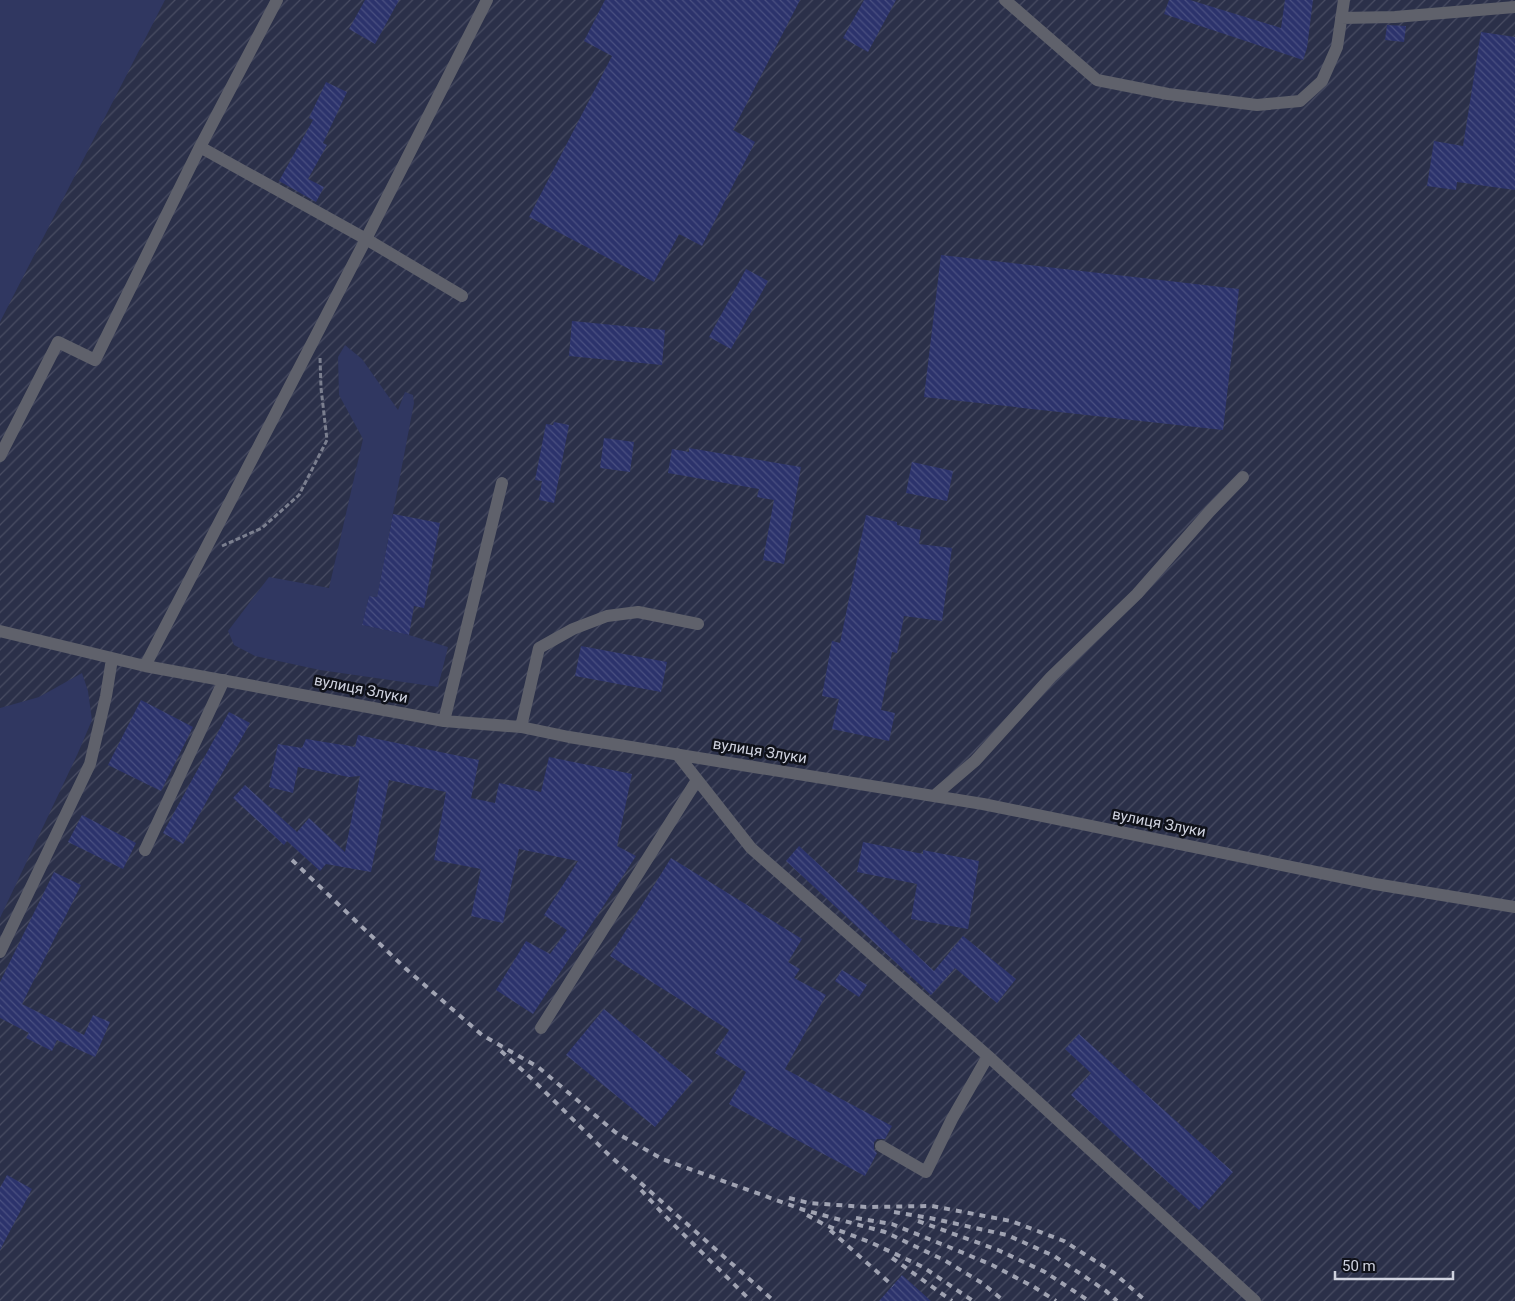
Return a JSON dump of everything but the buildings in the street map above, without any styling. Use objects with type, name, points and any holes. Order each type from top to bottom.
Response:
[{"type":"street","points":[[0,456],[58,342],[95,360],[200,147],[277,0]]},
{"type":"street","points":[[145,666],[320,329],[487,0]]},
{"type":"street","points":[[1005,0],[1097,80],[1168,94],[1257,105],[1300,101],[1322,81],[1337,47],[1344,0]]},
{"type":"street","points":[[1342,18],[1515,7]]},
{"type":"street","points":[[200,147],[366,239],[462,296]]},
{"type":"street","points":[[934,796],[975,761],[1051,677],[1137,594],[1210,511],[1243,477]]},
{"type":"street","points":[[444,720],[502,483]]},
{"type":"street","points":[[521,727],[539,648],[573,629],[606,616],[638,612],[698,624]]},
{"type":"street","name":"вулиця Злуки","points":[[0,631],[145,666],[444,720],[521,727],[983,804],[1375,884],[1515,907]]},
{"type":"street","points":[[0,952],[90,764],[106,696],[112,659]]},
{"type":"street","points":[[145,850],[224,680]]},
{"type":"street","points":[[677,754],[751,848],[988,1056],[1255,1301]]},
{"type":"street","points":[[541,1028],[697,780]]},
{"type":"street","points":[[881,1146],[926,1172],[952,1119],[988,1056]]},
{"type":"path","points":[[202,556],[262,528],[298,495],[323,448],[327,440],[321,388],[320,329]]},
{"type":"shaded area","points":[[0,0],[1515,0],[1515,1301],[0,1301]]},
{"type":"shaded area","points":[[0,0],[165,0],[0,322]]},
{"type":"shaded area","points":[[345,345],[362,359],[398,410],[405,392],[413,395],[414,403],[377,597],[369,596],[362,625],[409,635],[448,647],[438,687],[320,670],[255,656],[234,645],[228,631],[269,577],[329,588],[363,439],[339,395],[338,357]]},
{"type":"shaded area","points":[[82,673],[88,691],[92,720],[0,918],[0,708],[39,697]]},
{"type":"railway","points":[[292,860],[405,968],[482,1035],[538,1067],[615,1132],[662,1159],[804,1210],[885,1232],[944,1260],[982,1283],[1004,1301]]},
{"type":"railway","points":[[501,1051],[609,1155],[774,1301]]},
{"type":"railway","points":[[641,1190],[751,1301]]},
{"type":"railway","points":[[789,1198],[809,1203],[866,1207],[932,1206],[1011,1221],[1064,1241],[1114,1273],[1146,1301]]},
{"type":"railway","points":[[894,1212],[1007,1235],[1054,1256],[1106,1291],[1117,1301]]},
{"type":"railway","points":[[807,1215],[825,1225],[872,1243],[923,1267],[973,1301]]},
{"type":"railway","points":[[856,1218],[892,1224],[949,1247],[992,1265],[1056,1301]]},
{"type":"railway","points":[[918,1221],[998,1250],[1045,1272],[1089,1301]]},
{"type":"railway","points":[[830,1230],[893,1286]]},
{"type":"railway","points":[[892,1258],[952,1301]]}]
